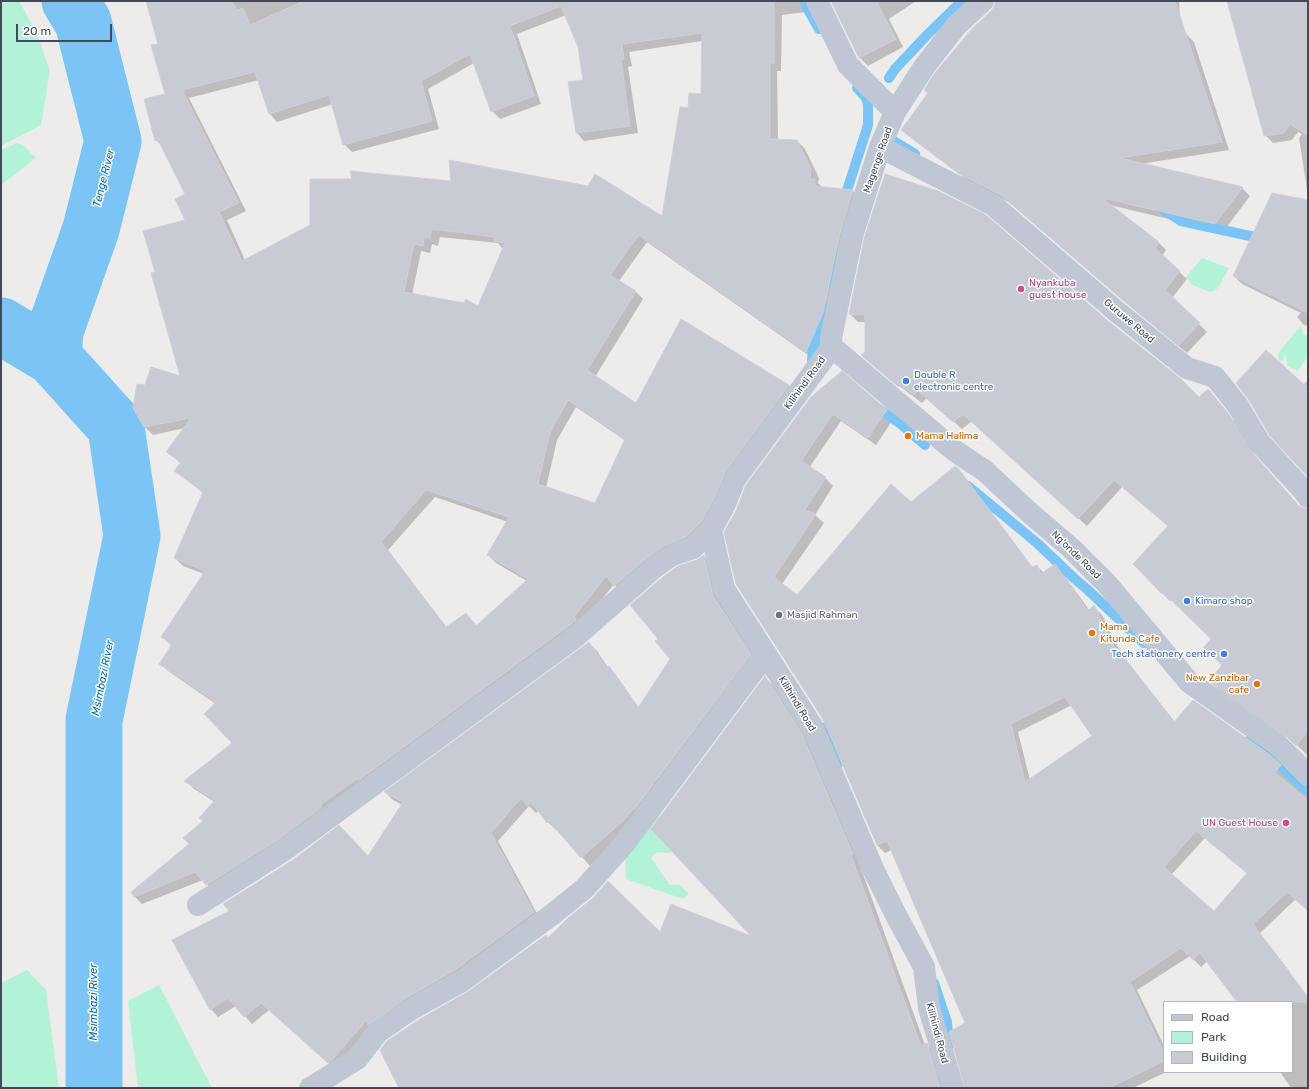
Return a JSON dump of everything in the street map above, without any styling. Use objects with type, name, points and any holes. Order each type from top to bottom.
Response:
[{"type":"street","points":[[817,1],[848,65],[895,112]]},
{"type":"street","name":"Magenge Road","points":[[832,347],[831,338],[852,236],[880,147],[895,112],[924,67],[956,26],[983,1]]},
{"type":"street","name":"Guruwe Road","points":[[880,147],[993,205],[1116,311],[1187,368],[1215,377],[1238,406],[1260,444],[1308,497]]},
{"type":"street","name":"Kilihindi Road","points":[[832,347],[735,479],[724,506],[711,530],[724,589],[812,726],[874,871],[924,967],[929,1008],[953,1088]]},
{"type":"street","name":"Ng'onde Road","points":[[832,347],[955,451],[985,471],[1030,513],[1072,548],[1108,586],[1190,682],[1278,745],[1308,775]]},
{"type":"street","points":[[198,905],[305,834],[574,638],[655,567],[672,555],[693,548],[711,530]]},
{"type":"street","points":[[310,1088],[357,1059],[378,1032],[413,1008],[462,981],[554,914],[585,888],[625,843],[766,654]]},
{"type":"green space","points":[[1,1],[19,1],[37,33],[50,71],[41,125],[1,146]]},
{"type":"green space","points":[[17,143],[23,145],[36,158],[1,185],[1,150]]},
{"type":"green space","points":[[1202,258],[1229,268],[1218,288],[1211,292],[1192,285],[1186,277]]},
{"type":"green space","points":[[1301,326],[1303,334],[1308,337],[1308,356],[1298,371],[1288,366],[1285,353],[1283,360],[1279,362],[1278,353]]},
{"type":"green space","points":[[660,816],[672,821],[679,850],[667,853],[657,852],[651,858],[670,885],[680,885],[689,894],[683,899],[626,879],[625,854],[641,826]]},
{"type":"green space","points":[[27,970],[46,990],[59,1088],[1,1088],[1,983]]},
{"type":"green space","points":[[159,985],[212,1088],[138,1088],[128,1001]]},
{"type":"building","points":[[146,1],[232,1],[237,10],[243,8],[250,25],[304,1],[774,1],[774,63],[770,63],[770,139],[797,140],[811,169],[810,179],[815,179],[815,186],[853,190],[840,233],[823,313],[806,352],[639,235],[610,275],[636,291],[587,370],[636,403],[681,319],[789,385],[725,472],[713,501],[701,522],[686,537],[665,545],[614,586],[606,576],[574,617],[576,620],[359,780],[357,779],[320,805],[322,807],[279,839],[206,885],[195,872],[134,897],[131,892],[189,844],[183,838],[203,821],[199,818],[215,800],[184,781],[232,743],[204,714],[216,702],[159,664],[172,644],[161,637],[205,571],[174,558],[203,492],[174,471],[181,462],[166,452],[191,418],[144,427],[133,408],[137,384],[145,385],[151,367],[180,376],[151,273],[155,272],[143,231],[185,220],[175,199],[185,194],[158,140],[155,141],[144,99],[165,94],[151,45],[158,44]],"holes":[[[561,6],[578,47],[583,80],[568,82],[576,133],[630,126],[621,59],[624,59],[622,44],[702,33],[701,94],[689,93],[688,108],[680,107],[662,216],[595,174],[588,186],[449,160],[451,181],[350,171],[352,179],[310,179],[310,225],[242,261],[219,212],[239,203],[182,90],[255,72],[269,114],[329,95],[343,145],[432,121],[421,81],[470,54],[491,112],[534,96],[510,26]],[[432,229],[495,237],[494,241],[505,243],[478,306],[466,299],[464,303],[404,292],[414,244],[423,246],[424,237],[430,238]],[[568,400],[625,439],[595,503],[538,484],[550,432]],[[426,490],[509,517],[487,555],[528,579],[476,626],[466,613],[446,627],[381,542]]]},
{"type":"building","points":[[831,1],[876,1],[896,39],[859,58]]},
{"type":"building","points":[[995,1],[1175,1],[1222,142],[1120,158],[1243,187],[1215,224],[1102,198],[1159,242],[1155,248],[1180,271],[1165,290],[1200,323],[1179,345],[1124,301],[1001,195],[958,173],[901,130],[928,93],[924,90],[934,74],[971,30],[992,10],[995,5]]},
{"type":"building","points":[[1227,1],[1308,1],[1308,135],[1290,124],[1284,133],[1264,136]]},
{"type":"building","points":[[885,174],[938,191],[986,215],[1108,321],[1181,379],[1199,397],[1208,389],[1228,413],[1251,451],[1298,505],[1308,509],[1308,730],[1296,746],[1285,735],[1209,681],[1222,665],[1203,648],[1211,639],[1163,592],[1162,594],[1133,564],[1168,526],[1114,480],[1078,519],[963,414],[953,422],[918,391],[914,395],[893,380],[896,385],[861,355],[865,352],[865,315],[849,314],[864,239]]},
{"type":"building","points":[[1272,193],[1308,200],[1308,313],[1233,276]]},
{"type":"building","points":[[1266,350],[1308,388],[1308,477],[1270,436],[1249,400],[1236,383]]},
{"type":"building","points":[[842,371],[887,410],[868,438],[833,414],[801,461],[826,477],[805,510],[816,514],[774,577],[797,595],[891,484],[911,502],[955,466],[1032,567],[1037,565],[1041,574],[1055,564],[1088,611],[1094,605],[1120,658],[1123,656],[1174,722],[1193,700],[1270,755],[1281,765],[1275,773],[1308,800],[1308,911],[1287,892],[1253,924],[1308,997],[1308,1002],[1236,1001],[1200,953],[1193,960],[1181,948],[1130,982],[1163,1051],[1163,1061],[1109,1088],[965,1088],[949,1032],[965,1023],[887,841],[877,845],[823,719],[736,584],[724,532],[736,511],[746,485],[811,397]],"holes":[[[1065,697],[1092,736],[1025,782],[1011,724]],[[1196,831],[1247,873],[1214,911],[1164,867]]]},
{"type":"building","points":[[704,555],[713,596],[751,654],[634,810],[633,809],[624,820],[581,858],[549,821],[547,823],[531,802],[527,806],[521,798],[491,833],[534,912],[455,970],[406,998],[368,1025],[366,1021],[328,1063],[261,1003],[244,1017],[228,998],[210,1010],[172,940],[229,911],[223,904],[293,860],[339,825],[368,856],[403,802],[384,792],[589,642],[606,668],[609,666],[638,708],[670,659],[655,641],[658,639],[630,605],[678,566],[697,560]]},
{"type":"building","points":[[765,676],[801,732],[853,854],[851,855],[921,1046],[927,1043],[940,1088],[399,1088],[380,1050],[387,1041],[420,1019],[469,991],[546,935],[548,938],[568,918],[593,898],[608,881],[660,932],[671,904],[751,936],[651,829]]},
{"type":"waterway","name":"Tenge River","points":[[53,357],[55,331],[91,229],[113,141],[83,22],[70,1]]},
{"type":"waterway","points":[[805,1],[806,6],[819,29]]},
{"type":"waterway","points":[[889,78],[895,69],[928,34],[962,1]]},
{"type":"waterway","points":[[843,203],[868,125],[868,105],[866,98],[857,88]]},
{"type":"waterway","points":[[884,135],[915,154]]},
{"type":"waterway","points":[[1161,208],[1181,221],[1264,239]]},
{"type":"waterway","points":[[833,254],[834,286]]},
{"type":"waterway","points":[[812,360],[813,349],[828,308]]},
{"type":"waterway","name":"Msimbazi River","points":[[1,326],[53,357],[116,427],[132,536],[94,720],[94,1088]]},
{"type":"waterway","points":[[875,406],[902,425],[925,445]]},
{"type":"waterway","points":[[968,486],[1037,543],[1144,643]]},
{"type":"waterway","points":[[827,726],[838,764]]},
{"type":"waterway","points":[[1251,737],[1308,791]]},
{"type":"waterway","points":[[934,983],[947,1022],[949,1045]]},
{"type":"place","name":"Nyankuba guest house","points":[[1021,289]]},
{"type":"place","name":"Double R electronic centre","points":[[906,381]]},
{"type":"place","name":"Mama Halima","points":[[908,436]]},
{"type":"place","name":"Kimaro shop","points":[[1187,601]]},
{"type":"place","name":"Masjid Rahman","points":[[779,615]]},
{"type":"place","name":"Mama Kitunda Cafe","points":[[1092,633]]},
{"type":"place","name":"Tech stationery centre","points":[[1224,654]]},
{"type":"place","name":"New Zanzibar cafe","points":[[1257,684]]},
{"type":"place","name":"UN Guest House","points":[[1286,823]]}]
